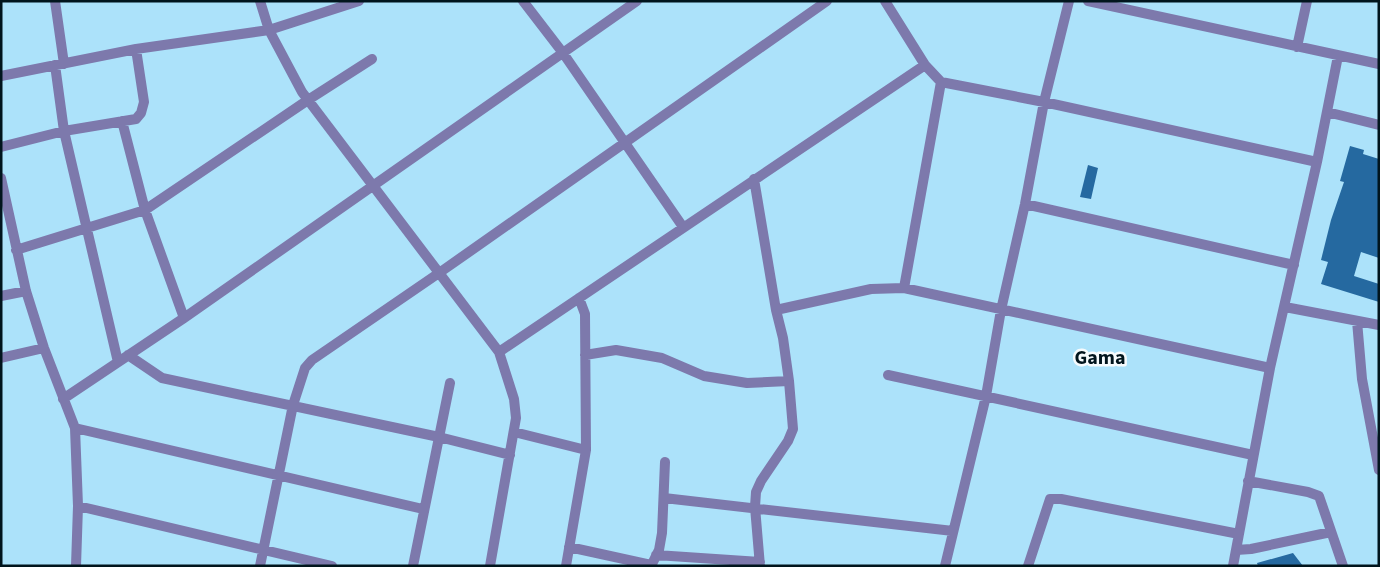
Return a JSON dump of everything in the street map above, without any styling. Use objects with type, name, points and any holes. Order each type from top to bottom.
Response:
[{"type":"street","points":[[55,1],[64,131],[118,362]]},
{"type":"street","points":[[260,1],[269,30],[302,92],[499,352],[514,399],[516,418],[490,566]]},
{"type":"street","points":[[1,76],[136,49],[269,30],[359,1]]},
{"type":"street","points":[[523,1],[563,53],[683,227]]},
{"type":"street","points":[[63,399],[184,318],[637,1]]},
{"type":"street","points":[[260,566],[293,404],[305,368],[312,360],[440,273],[826,1]]},
{"type":"street","points":[[886,1],[925,65],[941,82],[1044,102],[1316,162]]},
{"type":"street","points":[[945,566],[986,396],[1000,310],[1025,204],[1044,102],[1069,1]]},
{"type":"street","points":[[1088,1],[1379,64]]},
{"type":"street","points":[[1297,47],[1307,1]]},
{"type":"street","points":[[1,147],[64,131],[136,119],[141,113],[144,102],[136,49]]},
{"type":"street","points":[[1233,566],[1270,368],[1285,307],[1338,56]]},
{"type":"street","points":[[16,250],[145,210],[372,59]]},
{"type":"street","points":[[499,352],[925,65]]},
{"type":"street","points":[[904,288],[941,82]]},
{"type":"street","points":[[1327,112],[1379,125]]},
{"type":"street","points":[[122,121],[145,210],[184,318]]},
{"type":"street","points":[[1,178],[26,291],[44,348],[75,428],[78,506],[76,566]]},
{"type":"street","points":[[569,547],[653,562],[760,564],[754,507],[756,492],[761,481],[788,441],[793,429],[783,338],[776,310],[754,179]]},
{"type":"street","points":[[1025,204],[1294,265]]},
{"type":"street","points":[[776,310],[871,289],[904,288],[1270,368]]},
{"type":"street","points":[[1,296],[26,291]]},
{"type":"street","points":[[566,566],[586,450],[585,314],[579,298]]},
{"type":"street","points":[[1285,307],[1379,325]]},
{"type":"street","points":[[1357,321],[1362,379],[1379,470]]},
{"type":"street","points":[[1,358],[44,348]]},
{"type":"street","points":[[585,355],[616,350],[662,358],[704,376],[747,382],[789,381]]},
{"type":"street","points":[[128,355],[162,378],[293,404],[510,455]]},
{"type":"street","points":[[888,375],[1253,455]]},
{"type":"street","points":[[413,566],[450,383]]},
{"type":"street","points":[[75,428],[424,509]]},
{"type":"street","points":[[514,432],[586,450]]},
{"type":"street","points":[[653,562],[659,550],[662,533],[665,462]]},
{"type":"street","points":[[1248,482],[1315,493],[1319,496],[1343,566]]},
{"type":"street","points":[[664,498],[953,530]]},
{"type":"street","points":[[1028,566],[1047,502],[1050,499],[1061,499],[1239,534]]},
{"type":"street","points":[[78,506],[332,566]]},
{"type":"street","points":[[1236,550],[1251,549],[1331,532]]},
{"type":"building","points":[[1350,146],[1364,150],[1363,154],[1379,159],[1379,258],[1361,252],[1354,276],[1379,284],[1379,302],[1321,284],[1328,262],[1321,260],[1331,220],[1344,182],[1340,181]]},
{"type":"building","points":[[1088,165],[1098,168],[1091,199],[1080,197]]},
{"type":"building","points":[[1293,553],[1303,566],[1258,566],[1257,563]]},
{"type":"district","name":"Gama","points":[[1100,357]]}]
